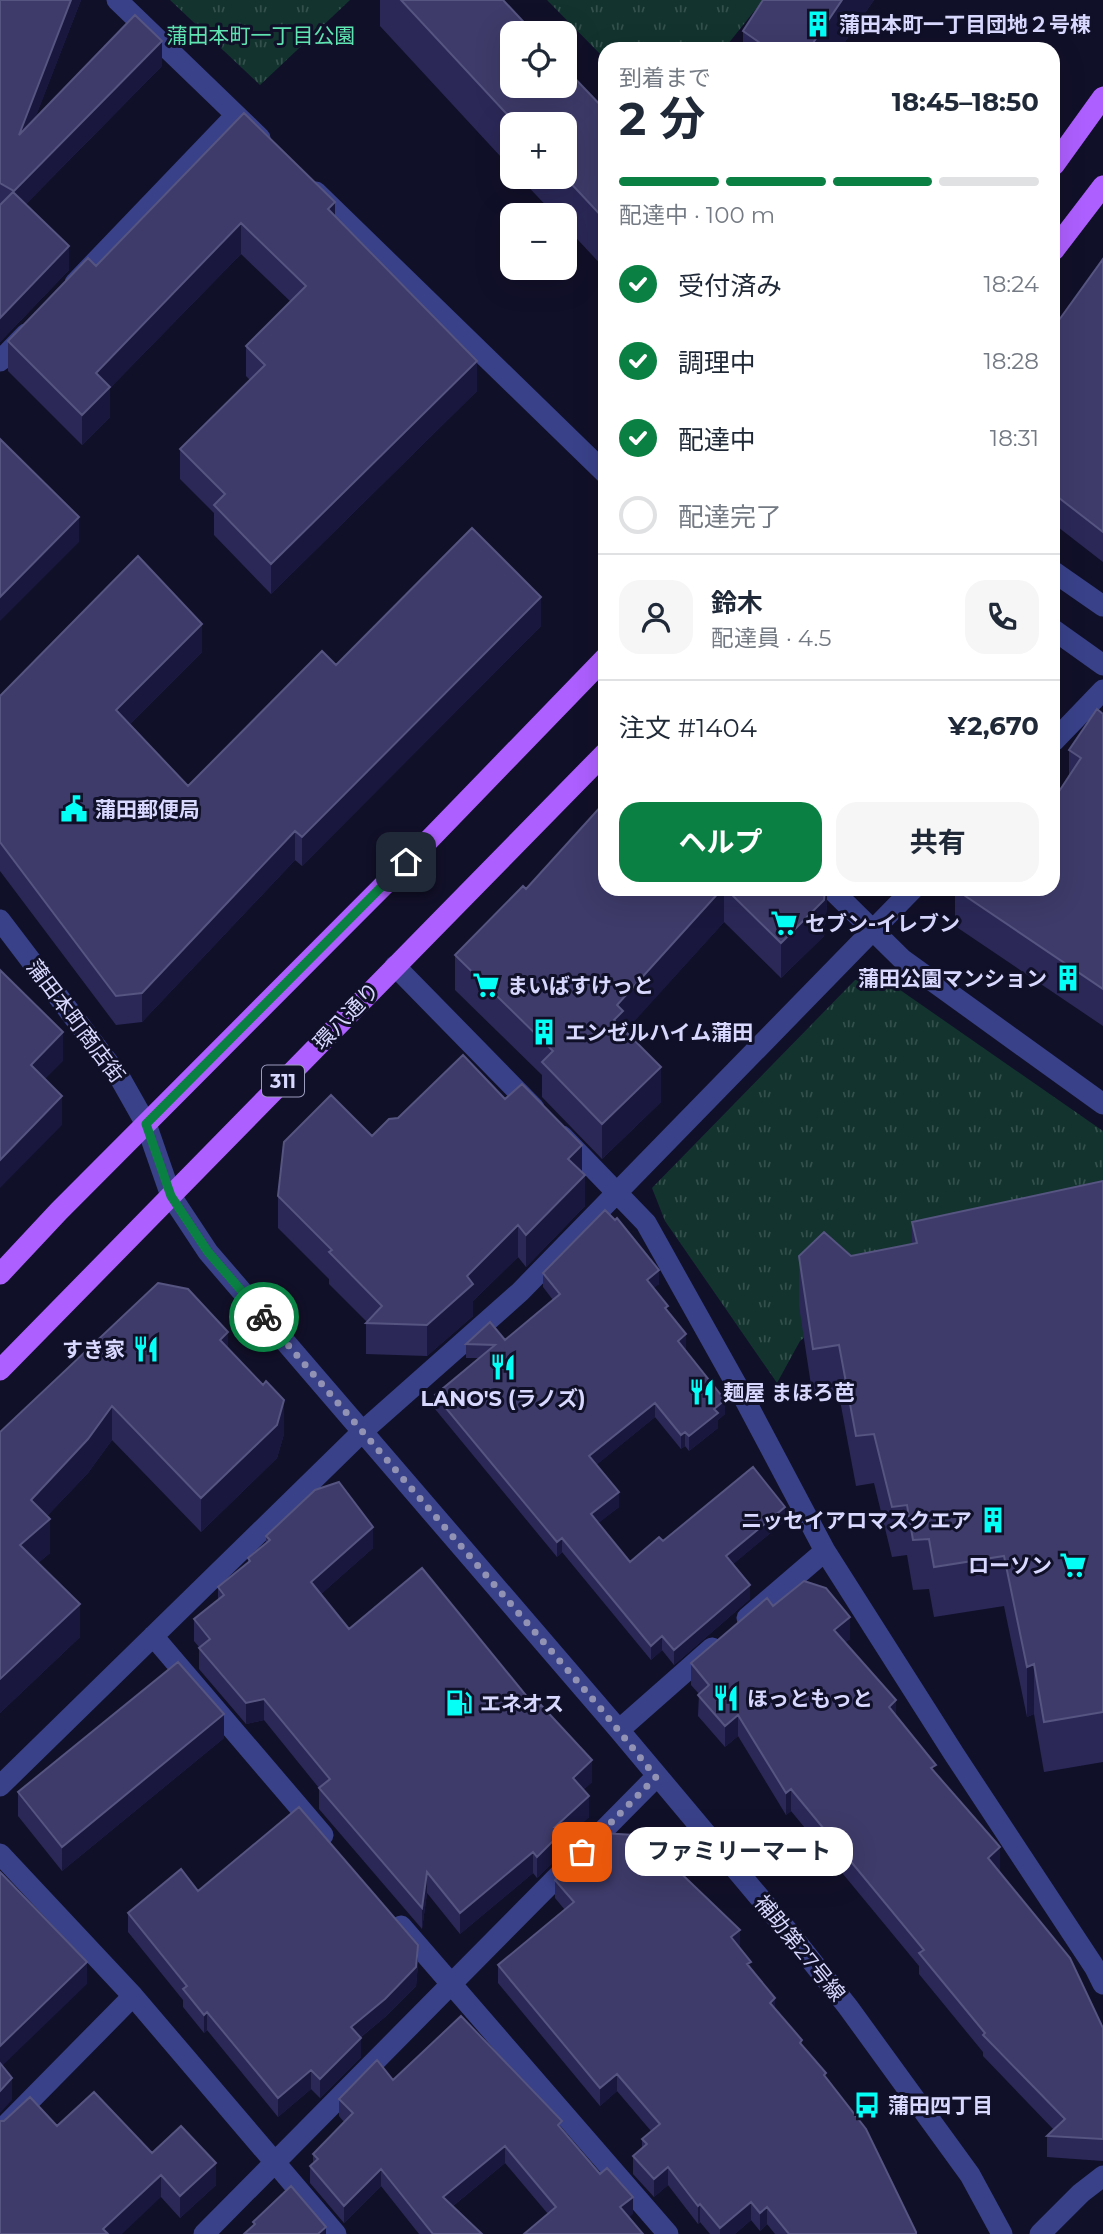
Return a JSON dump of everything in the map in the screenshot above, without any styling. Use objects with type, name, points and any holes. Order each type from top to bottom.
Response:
[{"type":"main road","points":[[1060,156],[1103,97]]},
{"type":"main road","points":[[1060,242],[1103,186]]},
{"type":"main road","points":[[0,1274],[598,665]]},
{"type":"main road","name":"環八通り","points":[[0,1370],[598,760]]},
{"type":"street","points":[[117,0],[274,152]]},
{"type":"street","points":[[57,301],[236,115]]},
{"type":"street","points":[[303,179],[598,466]]},
{"type":"street","points":[[0,361],[38,321]]},
{"type":"street","points":[[1060,576],[1103,606]]},
{"type":"street","points":[[1060,634],[1103,665]]},
{"type":"street","points":[[1060,735],[1103,690]]},
{"type":"street","points":[[838,896],[902,959],[1103,1104]]},
{"type":"street","points":[[0,1786],[363,1431],[520,1292],[906,896]]},
{"type":"street","name":"蒲田本町商店街","points":[[0,920],[120,1078],[146,1124],[171,1196]]},
{"type":"street","points":[[395,966],[646,1223],[825,1550],[1103,1984]]},
{"type":"street","name":"補助第27号線","points":[[171,1196],[208,1252],[619,1730],[791,1935],[848,2007],[970,2175],[1002,2234]]},
{"type":"street","points":[[619,1730],[825,1550]]},
{"type":"street","points":[[153,1636],[333,1847]]},
{"type":"street","points":[[204,2234],[656,1777]]},
{"type":"street","points":[[0,1854],[133,1996],[337,2234]]},
{"type":"street","points":[[387,1909],[667,2234]]},
{"type":"street","points":[[0,2131],[133,1996]]},
{"type":"street","points":[[1040,2234],[1081,2193],[1103,2176]]},
{"type":"green space","name":"蒲田本町一丁目公園","points":[[170,0],[350,0],[260,85]]},
{"type":"green space","points":[[547,0],[763,0],[730,42],[598,42],[598,52],[577,31],[577,21],[568,21]]},
{"type":"green space","points":[[880,976],[1103,1131],[1103,1225],[849,1300],[800,1341],[777,1383],[665,1221],[652,1188],[855,980]]},
{"type":"building","points":[[0,0],[71,0],[19,135],[135,15],[162,41],[14,191],[0,183]]},
{"type":"building","points":[[401,0],[503,0],[523,21],[500,21],[500,98],[577,98],[577,81],[598,103],[598,212],[576,189],[577,112],[505,112]]},
{"type":"building","points":[[763,0],[842,0],[814,42],[759,42],[743,31]]},
{"type":"building","points":[[244,113],[335,202],[328,209],[477,361],[271,564],[214,505],[225,494],[180,449],[265,365],[246,346],[306,286],[241,223],[96,373],[110,387],[82,415],[8,341],[88,258],[96,266]]},
{"type":"building","points":[[13,192],[69,246],[0,318],[0,205]]},
{"type":"building","points":[[1103,259],[1103,532],[1060,499],[1060,319]]},
{"type":"building","points":[[0,439],[79,517],[0,597]]},
{"type":"building","points":[[472,528],[541,597],[302,837],[295,831],[142,993],[116,996],[0,842],[0,696],[138,556],[202,624],[116,710],[188,786],[322,651],[336,665]]},
{"type":"building","points":[[1097,709],[1103,714],[1103,989],[965,896],[1060,896],[1060,790],[1081,758],[1069,750]]},
{"type":"building","points":[[598,810],[598,896],[716,896],[617,1005],[623,1011],[614,1020],[661,1067],[602,1124],[542,1062],[553,1051],[455,955],[523,886],[526,889]]},
{"type":"building","points":[[733,896],[824,896],[824,900],[781,943]]},
{"type":"building","points":[[0,970],[63,1032],[31,1065],[62,1096],[0,1160]]},
{"type":"building","points":[[463,1055],[505,1099],[522,1084],[582,1145],[568,1159],[585,1175],[526,1235],[518,1225],[467,1276],[473,1284],[427,1325],[366,1323],[382,1306],[329,1252],[332,1250],[278,1196],[284,1142],[331,1095],[372,1136],[389,1119],[398,1118]]},
{"type":"building","name":"ニッセイアロマスクエア","points":[[1103,1181],[1103,1712],[1044,1722],[1034,1664],[1027,1667],[1004,1556],[934,1567],[929,1539],[913,1540],[907,1505],[892,1507],[874,1434],[856,1436],[839,1345],[813,1349],[799,1256],[824,1232],[851,1256],[917,1243],[912,1222]]},
{"type":"building","points":[[605,1210],[615,1220],[617,1218],[659,1270],[647,1280],[686,1334],[678,1341],[725,1400],[714,1409],[718,1413],[689,1436],[685,1432],[681,1435],[655,1403],[589,1456],[619,1492],[591,1514],[630,1562],[659,1537],[663,1541],[753,1467],[785,1507],[726,1556],[750,1585],[674,1650],[662,1636],[651,1646],[562,1538],[557,1542],[435,1395],[495,1345],[466,1344],[490,1322],[505,1340],[560,1294],[543,1273]]},
{"type":"building","points":[[158,1283],[188,1289],[228,1332],[220,1340],[263,1385],[266,1381],[284,1400],[277,1425],[201,1498],[112,1406],[88,1439],[31,1500],[50,1519],[20,1545],[80,1604],[0,1679],[0,1432]]},
{"type":"building","points":[[339,1482],[373,1527],[311,1582],[349,1629],[422,1568],[537,1709],[541,1705],[592,1760],[573,1778],[589,1796],[555,1827],[567,1827],[537,1857],[533,1852],[460,1913],[427,1872],[422,1908],[319,1788],[330,1779],[264,1699],[246,1703],[199,1648],[210,1639],[194,1619],[224,1595],[218,1587],[250,1561],[248,1558],[270,1540],[266,1536],[315,1490]]},
{"type":"building","points":[[804,1581],[826,1588],[850,1617],[834,1630],[896,1700],[889,1707],[936,1765],[931,1768],[1000,1847],[988,1858],[1070,1958],[1103,2028],[1103,2139],[1047,2136],[1065,2119],[983,2035],[985,2033],[919,1953],[924,1950],[791,1789],[786,1793],[738,1715],[725,1726],[698,1695],[709,1685],[691,1663],[767,1598],[773,1606]]},
{"type":"building","points":[[178,1662],[224,1714],[62,1847],[18,1792]]},
{"type":"building","points":[[299,1807],[418,1945],[416,1967],[385,1999],[351,2027],[361,2038],[320,2079],[311,2070],[278,2098],[207,2012],[204,2015],[183,1989],[187,1986],[128,1913],[181,1869],[198,1891]]},
{"type":"building","points":[[601,1833],[652,1836],[670,1857],[667,1860],[740,1930],[731,1937],[751,1962],[747,1964],[775,1998],[770,2003],[802,2040],[800,2043],[826,2073],[824,2075],[866,2129],[916,2234],[789,2234],[767,2207],[760,2213],[751,2202],[720,2228],[700,2204],[698,2206],[668,2167],[654,2179],[633,2156],[647,2144],[642,2139],[660,2124],[617,2074],[600,2088],[498,1965],[574,1902],[555,1880]]},
{"type":"building","points":[[0,1872],[87,1962],[0,2046]]},
{"type":"building","points":[[461,2016],[562,2121],[558,2125],[600,2174],[607,2168],[633,2197],[620,2207],[643,2234],[524,2234],[556,2207],[505,2146],[443,2197],[482,2234],[433,2234],[381,2169],[344,2206],[310,2166],[318,2159],[313,2154],[353,2113],[339,2099],[377,2060],[393,2080]]},
{"type":"building","points":[[0,2063],[12,2078],[0,2091]]},
{"type":"building","points":[[94,2092],[152,2153],[181,2126],[216,2163],[180,2196],[161,2175],[103,2229],[108,2234],[0,2234],[0,2121],[4,2121],[30,2097],[57,2126]]},
{"type":"building","points":[[291,2186],[326,2227],[318,2234],[244,2234],[255,2224],[253,2222]]},
{"type":"way so far","points":[[264,1317],[602,1710],[656,1777],[582,1852]]},
{"type":"place","name":"蒲田本町一丁目団地２号棟","points":[[818,24]]},
{"type":"place","name":"蒲田郵便局","points":[[74,809]]},
{"type":"place","name":"セブン-イレブン","points":[[784,923]]},
{"type":"place","name":"蒲田公園マンション","points":[[1068,978]]},
{"type":"place","name":"まいばすけっと","points":[[486,985]]},
{"type":"place","name":"エンゼルハイム蒲田","points":[[544,1032]]},
{"type":"place","name":"すき家","points":[[146,1349]]},
{"type":"place","name":"LANO'S (ラノズ)","points":[[503,1367]]},
{"type":"place","name":"麺屋 まほろ芭","points":[[702,1392]]},
{"type":"place","name":"ニッセイアロマスクエア","points":[[993,1520]]},
{"type":"place","name":"ローソン","points":[[1073,1565]]},
{"type":"place","name":"ほっともっと","points":[[726,1698]]},
{"type":"place","name":"エネオス","points":[[459,1703]]},
{"type":"place","name":"ファミリーマート","points":[[582,1852]]},
{"type":"place","name":"蒲田四丁目","points":[[867,2105]]},
{"type":"route","points":[[264,1317],[208,1252],[171,1196],[146,1124],[406,862]]}]
